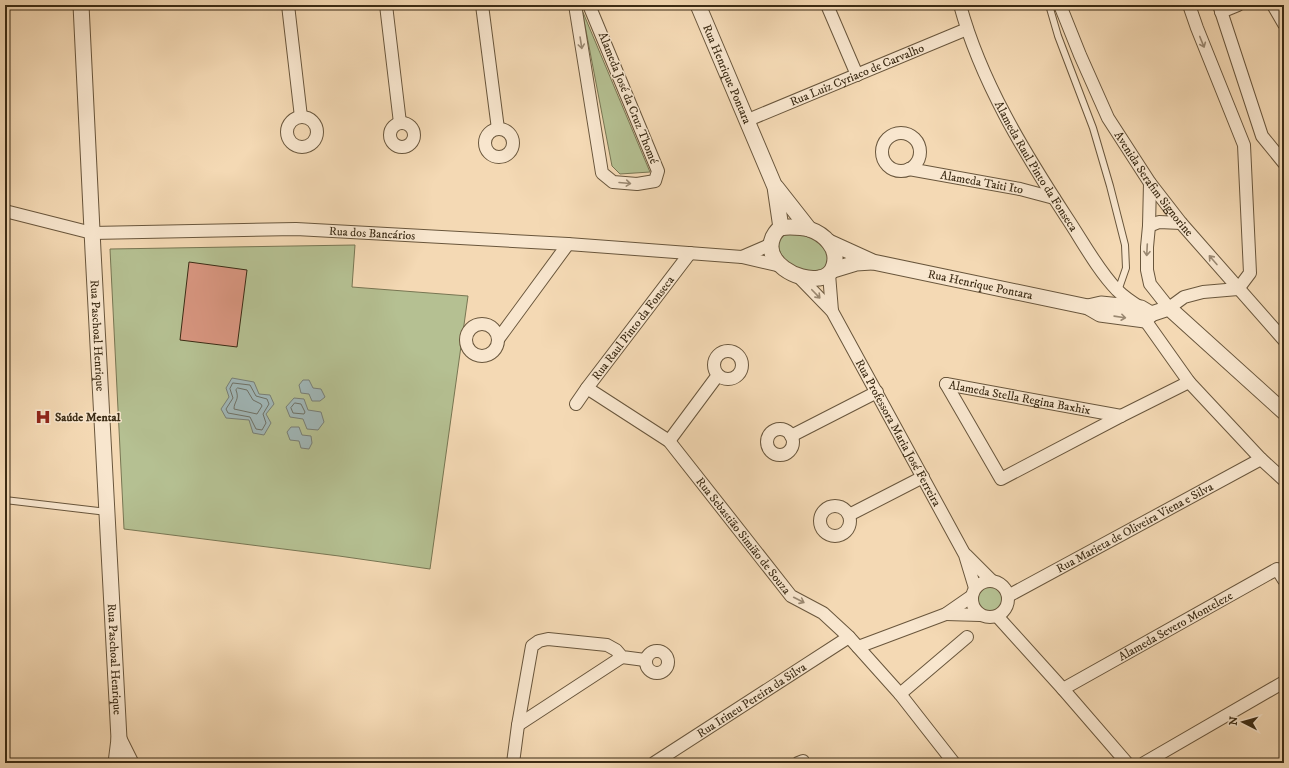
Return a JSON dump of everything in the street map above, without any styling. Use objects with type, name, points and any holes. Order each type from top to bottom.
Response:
[{"type":"street","name":"Rua Paschoal Henrique","points":[[81,5],[119,739],[116,763]]},
{"type":"street","points":[[288,5],[301,117]]},
{"type":"street","points":[[386,5],[400,123]]},
{"type":"street","points":[[482,5],[498,129]]},
{"type":"street","name":"Alameda José da Cruz Thomé","points":[[574,5],[602,174],[613,182],[637,184],[655,181],[658,171],[589,5]]},
{"type":"street","name":"Rua Henrique Pontara","points":[[698,5],[748,120],[775,187],[781,228]]},
{"type":"street","points":[[827,5],[857,75]]},
{"type":"street","name":"Alameda Raul Pinto da Fonseca","points":[[960,5],[966,29],[992,90],[1015,133],[1054,198],[1105,275],[1118,291],[1146,314],[1189,382],[1261,459],[1284,480]]},
{"type":"street","name":"Avenida Serafim Signorine","points":[[1060,5],[1108,118],[1150,183],[1238,289],[1284,340]]},
{"type":"street","points":[[1146,314],[1169,308],[1184,297],[1197,293],[1238,289],[1250,273],[1244,145],[1189,5]]},
{"type":"street","points":[[1238,5],[1220,8],[1262,136],[1284,163]]},
{"type":"street","points":[[1273,5],[1284,24]]},
{"type":"street","name":"Rua Luiz Cyriaco de Carvalho","points":[[748,120],[966,29]]},
{"type":"street","points":[[1244,145],[1262,136]]},
{"type":"street","name":"Alameda Taiti Ito","points":[[909,169],[1020,189],[1054,198]]},
{"type":"street","points":[[1150,183],[1150,226],[1147,247],[1147,270],[1150,284],[1169,308],[1284,412]]},
{"type":"street","name":"Rua Henrique Pontara","points":[[775,187],[809,229]]},
{"type":"street","name":"Rua dos Bancários","points":[[5,211],[92,233],[296,229],[568,244],[690,253],[742,257],[781,266]]},
{"type":"street","points":[[1150,226],[1159,222],[1181,222]]},
{"type":"street","points":[[790,227],[809,229],[819,234],[829,242],[834,254],[835,262],[831,272],[815,279],[799,278],[788,272],[776,259],[772,244],[774,235],[781,228],[790,227]]},
{"type":"street","name":"Rua Henrique Pontara","points":[[829,242],[873,262],[1088,307],[1100,314],[1146,314]]},
{"type":"street","points":[[498,338],[568,244]]},
{"type":"street","name":"Rua dos Bancários","points":[[742,257],[772,244]]},
{"type":"street","name":"Rua Raul Pinto da Fonseca","points":[[576,404],[690,253]]},
{"type":"street","name":"Rua Henrique Pontara","points":[[831,272],[856,263],[873,262]]},
{"type":"street","name":"Rua Professora Maria José Ferreira","points":[[831,272],[832,311]]},
{"type":"street","name":"Rua Professora Maria José Ferreira","points":[[799,278],[832,311],[877,392],[965,555],[973,592]]},
{"type":"street","points":[[668,441],[718,375]]},
{"type":"street","name":"Alameda Stella Regina Baxhix","points":[[1121,416],[946,384],[1001,479],[1189,382]]},
{"type":"street","name":"Rua Sebastião Simião de Souza","points":[[587,388],[668,441],[791,596],[823,613],[849,637],[900,694],[954,763]]},
{"type":"street","points":[[792,436],[877,392]]},
{"type":"street","name":"Rua Marieta de Oliveira Viena e Silva","points":[[1008,596],[1261,459]]},
{"type":"street","points":[[849,515],[923,477]]},
{"type":"street","name":"Rua Professora Maria José Ferreira","points":[[965,555],[992,581]]},
{"type":"street","name":"Alameda Severo Monteleze","points":[[1063,689],[1277,569],[1284,580]]},
{"type":"street","points":[[858,648],[946,614],[985,581],[992,581],[1002,586],[1006,590],[1008,602],[1006,608],[997,616],[991,618],[980,615],[946,614]]},
{"type":"street","points":[[973,592],[973,607],[980,615]]},
{"type":"street","points":[[997,616],[1127,763]]},
{"type":"street","name":"Rua Irineu Pereira da Silva","points":[[654,763],[849,637]]},
{"type":"street","points":[[900,694],[967,637]]},
{"type":"street","points":[[513,763],[532,646],[539,641],[548,639],[607,645],[616,650],[622,657]]},
{"type":"street","points":[[518,725],[622,657],[645,660]]},
{"type":"street","points":[[1144,763],[1284,682]]},
{"type":"street","name":"Rua Paschoal Henrique","points":[[119,739],[130,763]]},
{"type":"street","points":[[798,763],[803,761],[802,763]]},
{"type":"lane","points":[[1049,5],[1063,49],[1093,128],[1125,245],[1126,268],[1118,291]]},
{"type":"lane","points":[[5,500],[107,512]]},
{"type":"green space","points":[[582,10],[650,172],[620,174],[612,166]]},
{"type":"green space","points":[[790,231],[818,239],[830,256],[826,271],[800,271],[786,261],[780,252],[779,243],[784,235]]},
{"type":"green space","points":[[355,245],[352,287],[468,296],[430,569],[124,529],[110,249]]},
{"type":"green space","points":[[990,586],[999,590],[1003,599],[999,608],[990,612],[981,608],[977,599],[981,590]]},
{"type":"water","points":[[232,378],[254,382],[259,394],[270,395],[274,404],[266,414],[271,423],[264,435],[253,433],[249,420],[226,418],[221,409],[229,397],[226,388]]},
{"type":"water","points":[[303,380],[309,380],[313,388],[321,389],[325,397],[320,401],[312,401],[309,394],[301,393],[299,385]]},
{"type":"water","points":[[294,398],[304,399],[308,410],[321,412],[324,422],[318,430],[307,429],[303,419],[290,417],[286,407]]},
{"type":"water","points":[[291,427],[299,427],[302,435],[311,436],[312,443],[309,449],[301,448],[299,441],[290,440],[287,432]]},
{"type":"building","points":[[189,262],[247,270],[237,347],[180,340]]},
{"type":"place","name":"Saúde Mental","points":[[43,417]]}]
